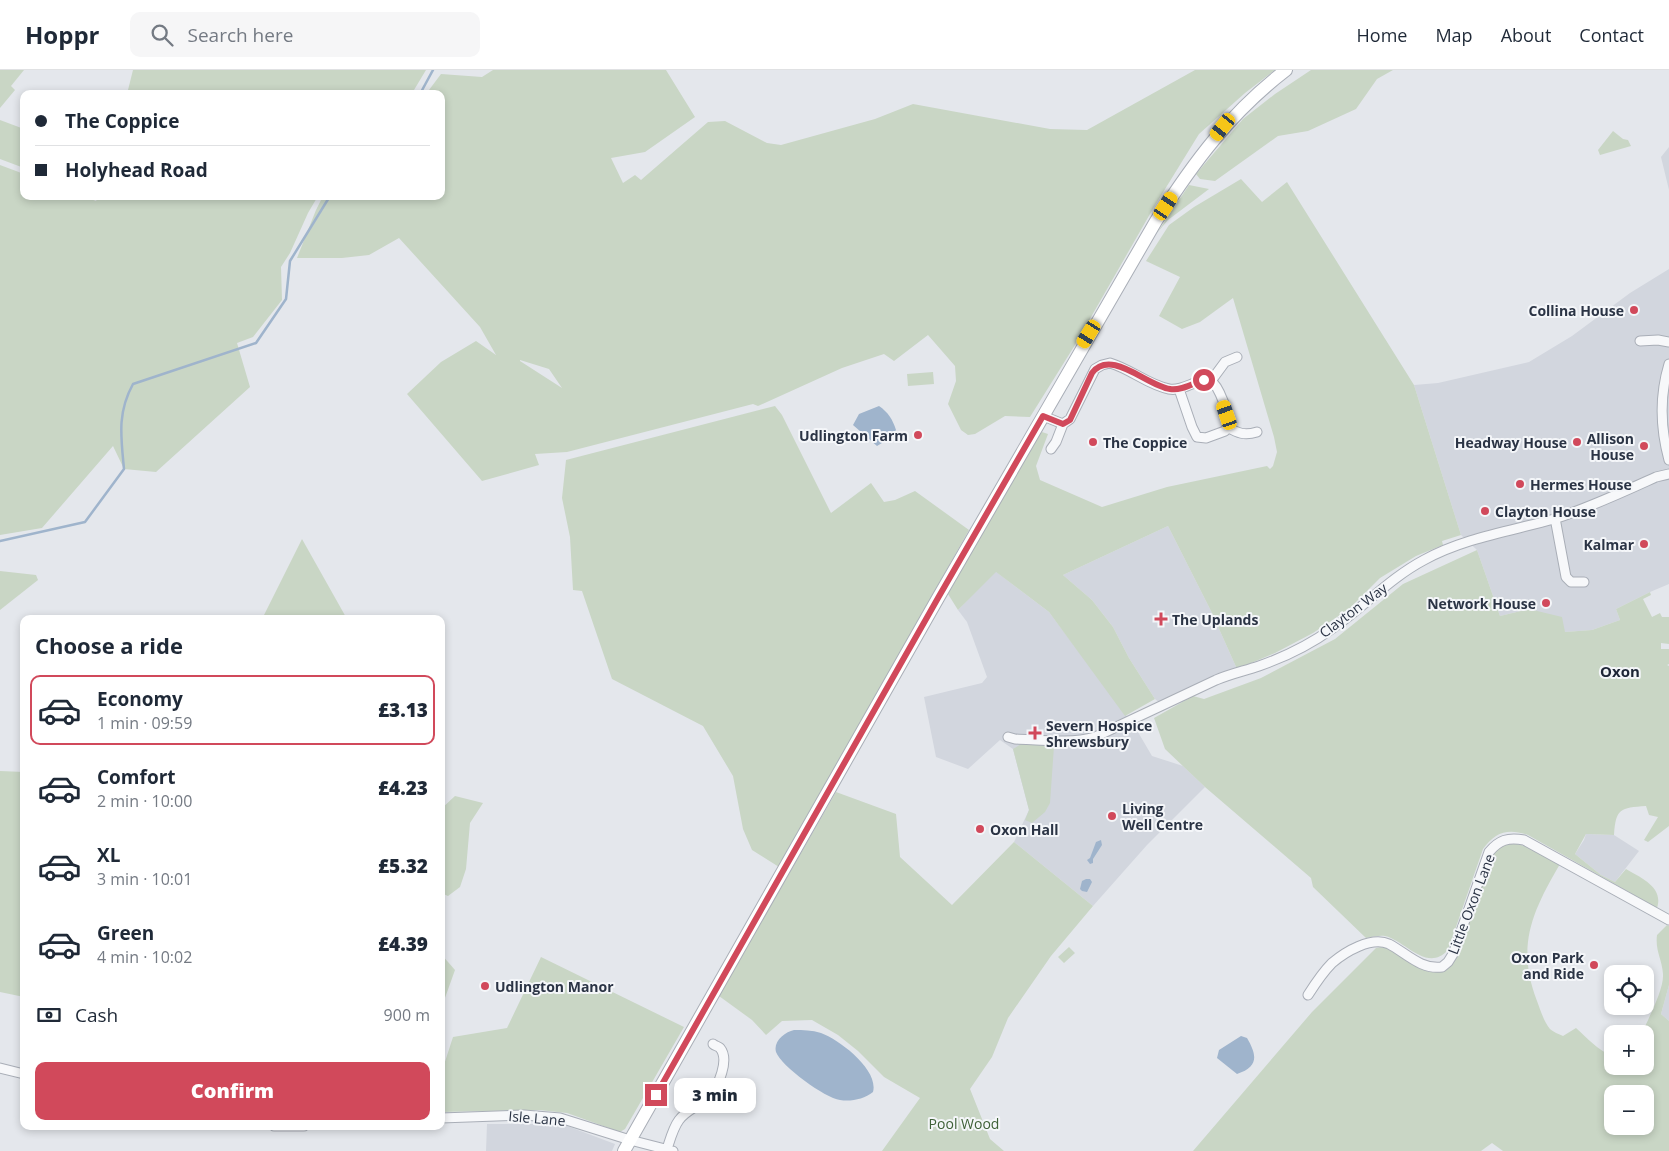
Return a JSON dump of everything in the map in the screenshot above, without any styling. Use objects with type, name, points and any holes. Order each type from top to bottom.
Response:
[{"type":"main road","points":[[627,1145],[899,665],[1080,349],[1156,221],[1186,175],[1223,127],[1268,84],[1286,70]]},
{"type":"street","points":[[1640,341],[1658,340],[1669,342]]},
{"type":"street","points":[[1211,381],[1224,362],[1237,358]]},
{"type":"street","points":[[1051,450],[1063,424],[1070,420],[1092,373],[1098,366],[1106,364],[1116,365],[1168,389],[1179,389],[1204,380],[1211,381],[1218,387],[1225,409],[1228,421],[1225,431],[1206,438],[1197,437],[1179,389]]},
{"type":"street","points":[[1669,364],[1662,393],[1661,422],[1669,460]]},
{"type":"street","points":[[1043,416],[1063,424]]},
{"type":"street","points":[[1227,427],[1246,435],[1256,432]]},
{"type":"street","name":"Clayton Way","points":[[1008,737],[1073,742],[1095,737],[1216,680],[1232,673],[1258,666],[1309,643],[1334,628],[1404,572],[1452,547],[1582,510],[1656,477],[1669,474]]},
{"type":"street","points":[[1555,518],[1566,577],[1571,582],[1584,582]]},
{"type":"street","name":"Little Oxon Lane","points":[[1308,994],[1332,964],[1346,954],[1374,942],[1387,943],[1426,966],[1442,967],[1453,954],[1489,852],[1498,842],[1510,838],[1524,840],[1669,920]]},
{"type":"street","points":[[670,1150],[679,1120],[710,1095],[722,1073],[724,1066],[723,1058],[716,1046],[724,1040]]},
{"type":"street","points":[[0,1068],[20,1073]]},
{"type":"street","name":"Isle Lane","points":[[445,1118],[524,1115],[560,1118],[627,1145],[670,1150]]},
{"type":"shaded area","points":[[1669,147],[1669,190],[1661,157]]},
{"type":"shaded area","points":[[1669,269],[1669,584],[1616,609],[1620,620],[1592,630],[1565,632],[1529,609],[1500,616],[1477,550],[1461,535],[1414,385],[1438,383],[1529,362],[1572,336],[1630,293]]},
{"type":"shaded area","name":"The Uplands","points":[[1168,526],[1211,611],[1237,669],[1160,703],[1155,699],[1129,658],[1113,627],[1092,600],[1063,575]]},
{"type":"shaded area","name":"Severn Hospice Shrewsbury","points":[[995,571],[1049,612],[1135,727],[1152,756],[1183,766],[1205,787],[1147,845],[1093,906],[1014,842],[1029,810],[1013,749],[1000,740],[968,769],[936,757],[924,697],[982,683],[987,677],[967,622],[958,610]]},
{"type":"shaded area","points":[[1586,834],[1614,835],[1639,851],[1615,882],[1601,875],[1575,854]]},
{"type":"shaded area","points":[[1669,985],[1669,1021],[1661,1014]]},
{"type":"shaded area","points":[[487,1124],[562,1124],[615,1144],[612,1151],[486,1151]]},
{"type":"green space","points":[[0,70],[24,70],[11,86],[15,90],[0,108]]},
{"type":"green space","points":[[133,70],[426,70],[414,90],[128,90]]},
{"type":"green space","points":[[493,70],[666,70],[695,117],[645,152],[611,158],[623,183],[635,175],[641,180],[708,122],[725,121],[767,143],[781,145],[875,119],[913,104],[1050,129],[1087,130],[1195,70],[1275,70],[1245,93],[1199,134],[1154,207],[1075,345],[1030,417],[1005,416],[975,434],[968,435],[961,430],[948,404],[956,381],[955,366],[928,335],[894,361],[884,354],[842,368],[758,406],[753,404],[567,452],[535,454],[539,465],[482,481],[407,394],[441,362],[476,341],[496,355],[480,327],[399,238],[369,255],[342,258],[297,258],[321,200],[445,200],[445,90],[429,90],[441,74],[482,77]],"holes":[[[520,360],[549,369],[562,388],[520,361]]]},
{"type":"green space","points":[[1311,70],[1393,70],[1377,79],[1356,109],[1308,131],[1278,136],[1215,181],[1200,179],[1196,174],[1243,119],[1275,94]]},
{"type":"green space","points":[[0,120],[20,128],[20,166],[0,159]]},
{"type":"green space","points":[[1613,131],[1623,139],[1628,140],[1631,146],[1600,155],[1598,150]]},
{"type":"green space","points":[[0,165],[20,172],[20,200],[316,200],[290,253],[281,267],[282,300],[253,337],[237,343],[250,387],[156,472],[124,469],[113,446],[42,528],[0,535]]},
{"type":"green space","points":[[1241,179],[1262,202],[1287,182],[1414,385],[1461,535],[1442,541],[1443,545],[1416,556],[1380,578],[1349,609],[1313,633],[1275,653],[1237,669],[1211,611],[1168,526],[1063,575],[1092,600],[1113,627],[1129,658],[1155,699],[1125,716],[1049,612],[996,572],[958,610],[948,594],[1030,448],[1042,432],[1048,434],[1036,466],[1040,480],[1102,507],[1167,487],[1267,466],[1270,469],[1273,466],[1277,452],[1274,437],[1233,298],[1200,322],[1182,329],[1159,316],[1180,277],[1146,261],[1169,225],[1194,207]]},
{"type":"green space","points":[[1189,185],[1209,189],[1168,220],[1157,233]]},
{"type":"green space","points":[[933,372],[934,384],[908,386],[907,374]]},
{"type":"green space","points":[[775,406],[782,415],[831,513],[871,483],[884,502],[895,500],[915,491],[969,530],[779,867],[752,850],[743,829],[733,776],[703,726],[612,679],[582,591],[573,590],[570,537],[562,498],[566,460]]},
{"type":"green space","points":[[302,539],[345,615],[264,615]]},
{"type":"green space","points":[[1477,550],[1500,616],[1529,609],[1562,617],[1565,632],[1592,630],[1620,620],[1616,609],[1650,592],[1651,595],[1643,599],[1652,617],[1660,613],[1662,617],[1669,617],[1669,644],[1661,643],[1661,649],[1669,649],[1669,664],[1667,665],[1669,666],[1669,826],[1648,842],[1644,840],[1658,817],[1649,815],[1646,806],[1625,809],[1618,814],[1614,835],[1586,834],[1575,854],[1601,875],[1615,882],[1626,869],[1644,880],[1650,884],[1657,894],[1657,908],[1528,835],[1508,832],[1497,835],[1483,849],[1448,950],[1440,956],[1432,958],[1416,954],[1385,936],[1366,938],[1313,887],[1311,878],[1205,787],[1165,749],[1154,718],[1193,696],[1204,699],[1261,678],[1335,639],[1403,584]]},
{"type":"green space","points":[[0,571],[36,575],[38,580],[0,610]]},
{"type":"green space","points":[[1021,744],[1054,746],[1050,803],[1045,812],[1032,823],[1025,820],[1029,810],[1013,749]]},
{"type":"green space","points":[[0,771],[20,772],[20,996],[0,992]]},
{"type":"green space","name":"Pool Wood","points":[[836,792],[896,814],[900,857],[952,905],[1014,842],[1093,906],[1051,956],[1008,1018],[992,1057],[970,1089],[990,1139],[1004,1151],[882,1151],[920,1098],[884,1077],[858,1051],[838,1035],[812,1020],[782,1021],[766,1035],[752,1020],[719,996]]},
{"type":"green space","points":[[455,796],[483,803],[470,823],[466,869],[460,887],[448,896],[445,895],[445,805]]},
{"type":"green space","points":[[1506,842],[1534,850],[1560,864],[1542,898],[1530,930],[1528,963],[1531,981],[1542,1015],[1550,1029],[1563,1036],[1576,1028],[1604,1051],[1604,1075],[1654,1075],[1654,1025],[1646,1025],[1650,1015],[1654,1015],[1654,1006],[1663,981],[1657,935],[1667,925],[1669,926],[1669,985],[1661,1014],[1669,1021],[1669,1151],[1503,1151],[1492,1143],[1481,1151],[1193,1151],[1312,1012],[1376,948],[1382,947],[1396,952],[1431,972],[1450,966],[1495,848]]},
{"type":"green space","points":[[1069,947],[1075,953],[1064,963],[1058,957]]},
{"type":"green space","points":[[541,957],[684,1027],[625,1129],[620,1132],[567,1113],[539,1110],[445,1112],[445,1062],[453,1037],[507,1028]]},
{"type":"green space","points":[[445,959],[455,970],[445,998]]},
{"type":"water","points":[[879,406],[890,417],[896,430],[890,438],[877,446],[853,425],[859,414]]},
{"type":"water","points":[[1101,840],[1102,845],[1093,859],[1093,863],[1090,864],[1087,860],[1090,858],[1096,842]]},
{"type":"water","points":[[1090,879],[1092,882],[1087,892],[1080,889],[1082,881]]},
{"type":"water","points":[[794,1030],[821,1033],[847,1049],[870,1074],[873,1092],[849,1101],[840,1100],[824,1094],[794,1073],[776,1052],[776,1044],[780,1038]]},
{"type":"water","points":[[1241,1036],[1247,1038],[1253,1050],[1254,1060],[1249,1068],[1237,1074],[1217,1058],[1219,1050]]},
{"type":"waterway","points":[[422,90],[433,70]]},
{"type":"waterway","points":[[0,541],[85,522],[124,469],[121,436],[122,415],[133,384],[256,343],[286,299],[290,261],[328,200]]},
{"type":"place","name":"Collina House","points":[[1634,310]]},
{"type":"place","name":"Udlington Farm","points":[[918,435]]},
{"type":"place","name":"The Coppice","points":[[1093,442]]},
{"type":"place","name":"Headway House","points":[[1577,442]]},
{"type":"place","name":"Allison House","points":[[1644,446]]},
{"type":"place","name":"Hermes House","points":[[1520,484]]},
{"type":"place","name":"Clayton House","points":[[1485,511]]},
{"type":"place","name":"Kalmar","points":[[1644,544]]},
{"type":"place","name":"Network House","points":[[1546,603]]},
{"type":"place","name":"The Uplands","points":[[1161,619]]},
{"type":"place","name":"Severn Hospice Shrewsbury","points":[[1035,733]]},
{"type":"place","name":"Living Well Centre","points":[[1112,816]]},
{"type":"place","name":"Oxon Hall","points":[[980,829]]},
{"type":"place","name":"Oxon Park and Ride","points":[[1594,965]]},
{"type":"place","name":"Udlington Manor","points":[[485,986]]},
{"type":"district","name":"Oxon","points":[[1620,671]]},
{"type":"route","points":[[656,1095],[1043,416],[1063,424],[1070,420],[1092,373],[1098,366],[1110,363],[1168,389],[1179,389],[1204,380]]}]
